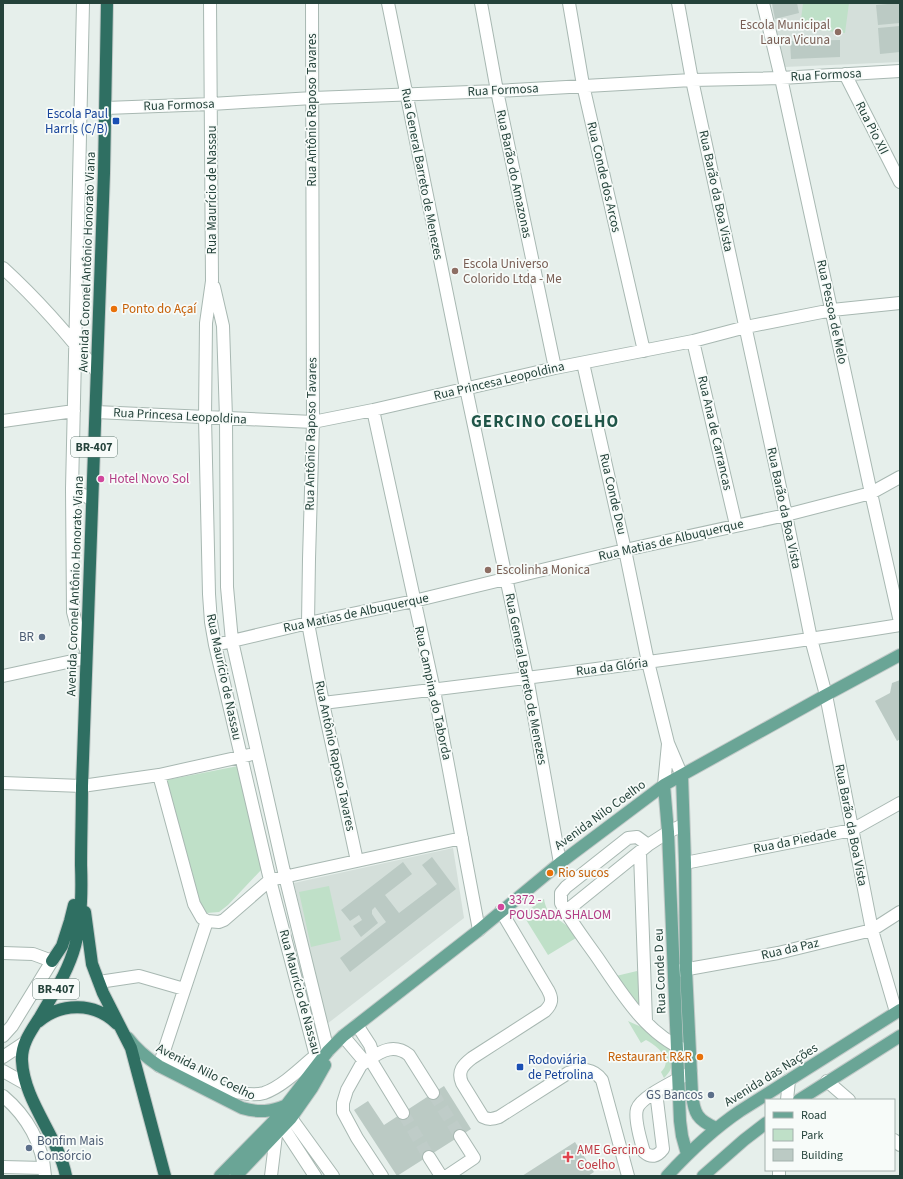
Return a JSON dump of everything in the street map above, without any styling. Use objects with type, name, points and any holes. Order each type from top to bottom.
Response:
[{"type":"highway","name":"Avenida Coronel Antônio Honorato Viana","points":[[66,1176],[60,1155],[26,1084],[22,1060],[24,1043],[64,974],[73,955],[77,940],[82,890],[82,786],[106,108],[107,3]]},
{"type":"highway","points":[[52,961],[62,946],[68,927],[81,866]]},
{"type":"highway","name":"BR-407","points":[[82,890],[90,956],[99,982],[131,1048],[165,1175]]},
{"type":"highway","points":[[34,1026],[43,1018],[57,1010],[79,1007],[104,1013],[112,1018],[122,1029]]},
{"type":"highway","name":"Avenida Coronel Antônio Honorato Viana","points":[[26,1084],[53,1127],[73,1176]]},
{"type":"main road","name":"Avenida Nilo Coelho","points":[[220,1176],[274,1121],[288,1104],[317,1060],[328,1052],[343,1036],[479,930],[560,863],[664,785],[900,655]]},
{"type":"main road","name":"Rua Conde D eu","points":[[682,776],[685,863],[676,1046],[682,1136],[687,1154]]},
{"type":"main road","name":"Rua Conde D eu","points":[[664,785],[680,970],[690,1051],[693,1106],[698,1116],[704,1123],[716,1128]]},
{"type":"main road","name":"Avenida das Nações","points":[[667,1176],[687,1154],[716,1128],[740,1111],[898,1011]]},
{"type":"main road","name":"Avenida Nilo Coelho","points":[[122,1029],[136,1048],[146,1058],[160,1062],[242,1108],[253,1112],[264,1112],[288,1104]]},
{"type":"main road","name":"Avenida Nilo Coelho","points":[[236,1176],[284,1126],[312,1088],[343,1036]]},
{"type":"main road","points":[[800,1099],[900,1036]]},
{"type":"main road","points":[[703,1176],[765,1124]]},
{"type":"street","name":"Avenida Coronel Antônio Honorato Viana","points":[[83,3],[72,489],[73,612],[76,627],[86,654]]},
{"type":"street","name":"Rua Maurício de Nassau","points":[[210,3],[212,281],[206,323],[205,417],[211,622],[214,645],[270,880],[317,1060]]},
{"type":"street","name":"Rua Antônio Raposo Tavares","points":[[312,3],[313,422],[308,623],[323,703],[357,861]]},
{"type":"street","name":"Rua General Barreto de Menezes","points":[[388,3],[466,388],[527,677],[560,863]]},
{"type":"street","name":"Rua Barão do Amazonas","points":[[481,3],[497,91],[554,368]]},
{"type":"street","name":"Rua Conde dos Arcos","points":[[568,3],[583,85],[644,351]]},
{"type":"street","name":"Rua Barão da Boa Vista","points":[[678,3],[692,80],[746,327],[811,639],[826,695],[872,930],[898,1011]]},
{"type":"street","name":"Rua Pessoa de Melo","points":[[762,3],[781,78],[900,623]]},
{"type":"street","name":"Rua Formosa","points":[[106,108],[497,91],[692,80],[781,78],[900,71]]},
{"type":"street","name":"Rua Pio XII","points":[[845,74],[900,182]]},
{"type":"street","points":[[3,268],[45,308],[76,344],[97,372]]},
{"type":"street","name":"Rua Maurício de Nassau","points":[[212,281],[223,326],[226,418],[227,587],[232,641],[285,876],[328,1052]]},
{"type":"street","name":"Rua Princesa Leopoldina","points":[[96,412],[313,422],[373,410],[554,368],[693,341],[746,327],[832,310],[900,303]]},
{"type":"street","name":"Rua Ana de Carrancas","points":[[693,341],[736,525]]},
{"type":"street","name":"Rua Conde Deu","points":[[583,363],[625,550],[648,662],[668,743],[682,776]]},
{"type":"street","name":"Rua Campina do Taborda","points":[[373,410],[434,690],[479,930]]},
{"type":"street","points":[[3,421],[74,411]]},
{"type":"street","name":"Rua Matias de Albuquerque","points":[[214,645],[308,623],[414,601],[625,550],[786,515],[871,493],[900,477]]},
{"type":"street","points":[[72,489],[92,499]]},
{"type":"street","name":"Rua da Glória","points":[[323,703],[648,662],[811,639],[900,623]]},
{"type":"street","points":[[3,676],[86,654]]},
{"type":"street","name":"Rua Conde Deu","points":[[664,785],[668,743]]},
{"type":"street","points":[[3,783],[82,786],[158,775],[257,754]]},
{"type":"street","points":[[158,775],[194,904],[202,918],[207,922],[219,922],[224,920],[270,880],[462,838]]},
{"type":"street","name":"Rua da Piedade","points":[[685,863],[852,830],[900,803]]},
{"type":"street","points":[[565,912],[644,849],[668,832],[683,825]]},
{"type":"street","points":[[646,1021],[644,849],[637,838],[628,838],[566,887],[561,893],[561,903],[565,912],[628,1002],[646,1021],[676,1046],[690,1051]]},
{"type":"street","points":[[501,911],[548,990],[552,1001],[550,1006],[545,1011],[472,1058],[463,1066],[459,1078],[483,1117],[486,1119],[494,1119],[568,1073],[586,1069],[598,1075],[602,1080],[628,1176]]},
{"type":"street","name":"Rua da Paz","points":[[680,970],[778,953],[872,930],[900,912]]},
{"type":"street","points":[[207,922],[160,1062],[231,1090],[252,1094],[263,1093],[274,1088],[317,1060]]},
{"type":"street","points":[[3,953],[33,954],[52,961],[12,1026],[3,1036]]},
{"type":"street","points":[[99,982],[139,976],[184,989]]},
{"type":"street","points":[[357,1025],[372,1050],[373,1054],[367,1061]]},
{"type":"street","points":[[343,1036],[367,1061],[403,1113]]},
{"type":"street","points":[[3,1057],[24,1043]]},
{"type":"street","points":[[382,1176],[357,1138],[344,1112],[343,1103],[347,1090],[361,1065],[384,1050],[397,1049],[405,1052],[409,1055],[433,1093]]},
{"type":"street","points":[[3,1071],[26,1084]]},
{"type":"street","points":[[656,1092],[663,1149],[660,1153],[653,1157],[648,1156],[644,1152],[636,1115],[637,1108],[641,1101],[656,1092],[678,1080],[691,1072]]},
{"type":"street","points":[[787,1099],[790,1080]]},
{"type":"street","points":[[827,1081],[848,1099]]},
{"type":"street","points":[[3,1096],[13,1104],[31,1128],[40,1146],[44,1172],[3,1167]]},
{"type":"street","points":[[271,1176],[284,1126]]},
{"type":"street","points":[[284,1126],[315,1176]]},
{"type":"street","points":[[284,1126],[333,1176]]},
{"type":"street","points":[[447,1176],[474,1158],[460,1136]]},
{"type":"street","points":[[429,1157],[441,1176]]},
{"type":"shaded area","name":"Escola Municipal Laura Vicuna","points":[[771,3],[900,3],[900,62],[784,67]]},
{"type":"shaded area","points":[[453,848],[464,918],[327,1024],[294,883]]},
{"type":"green space","points":[[803,3],[849,3],[845,33],[800,28]]},
{"type":"green space","points":[[238,766],[262,869],[228,905],[219,912],[207,913],[201,905],[167,780]]},
{"type":"green space","points":[[329,886],[341,940],[311,947],[299,892]]},
{"type":"green space","points":[[544,899],[551,914],[567,926],[576,938],[548,955],[525,918],[527,911]]},
{"type":"green space","points":[[637,971],[642,981],[638,988],[643,994],[640,1004],[634,1004],[616,976]]},
{"type":"green space","points":[[628,1021],[650,1031],[668,1047],[671,1053],[672,1064],[670,1071],[664,1078],[661,1072],[665,1067],[666,1062],[662,1053],[659,1049],[646,1040],[641,1043]]},
{"type":"building","points":[[772,3],[797,3],[799,13],[775,19]]},
{"type":"building","points":[[900,3],[900,23],[878,25],[876,5]]},
{"type":"building","points":[[900,26],[900,52],[880,54],[878,28]]},
{"type":"building","points":[[840,40],[840,57],[791,59],[790,41]]},
{"type":"building","points":[[900,680],[900,739],[897,741],[875,701],[890,693],[892,683]]},
{"type":"building","points":[[432,857],[456,889],[350,972],[340,958],[386,922],[375,907],[372,910],[372,914],[378,923],[361,937],[353,926],[362,920],[359,915],[350,921],[341,910],[403,862],[412,874],[385,895],[399,913],[437,884],[422,865]]},
{"type":"building","points":[[444,1086],[471,1129],[397,1176],[354,1110],[368,1101],[384,1125]]},
{"type":"building","name":"AME Gercino Coelho","points":[[575,1142],[594,1172],[588,1176],[522,1176]]},
{"type":"tunnel","points":[[433,1093],[460,1136]]},
{"type":"tunnel","points":[[403,1113],[429,1157]]},
{"type":"place","name":"Escola Municipal Laura Vicuna","points":[[838,32]]},
{"type":"place","name":"Escola Paul HarrIs (C/B)","points":[[116,121]]},
{"type":"place","name":"Escola Universo Colorido Ltda - Me","points":[[455,271]]},
{"type":"place","name":"Ponto do Açaí","points":[[114,309]]},
{"type":"place","name":"Hotel Novo Sol","points":[[101,479]]},
{"type":"place","name":"Escolinha Monica","points":[[488,570]]},
{"type":"place","name":"BR","points":[[42,637]]},
{"type":"place","name":"Rio sucos","points":[[550,873]]},
{"type":"place","name":"3372 - POUSADA SHALOM","points":[[501,907]]},
{"type":"place","name":"Restaurant R&R","points":[[700,1057]]},
{"type":"place","name":"Rodoviária de Petrolina","points":[[520,1067]]},
{"type":"place","name":"GS Bancos","points":[[711,1095]]},
{"type":"place","name":"Bonfim Mais Consórcio","points":[[29,1148]]},
{"type":"place","name":"AME Gercino Coelho","points":[[568,1157]]},
{"type":"district","name":"GERCINO COELHO","points":[[545,422]]}]
